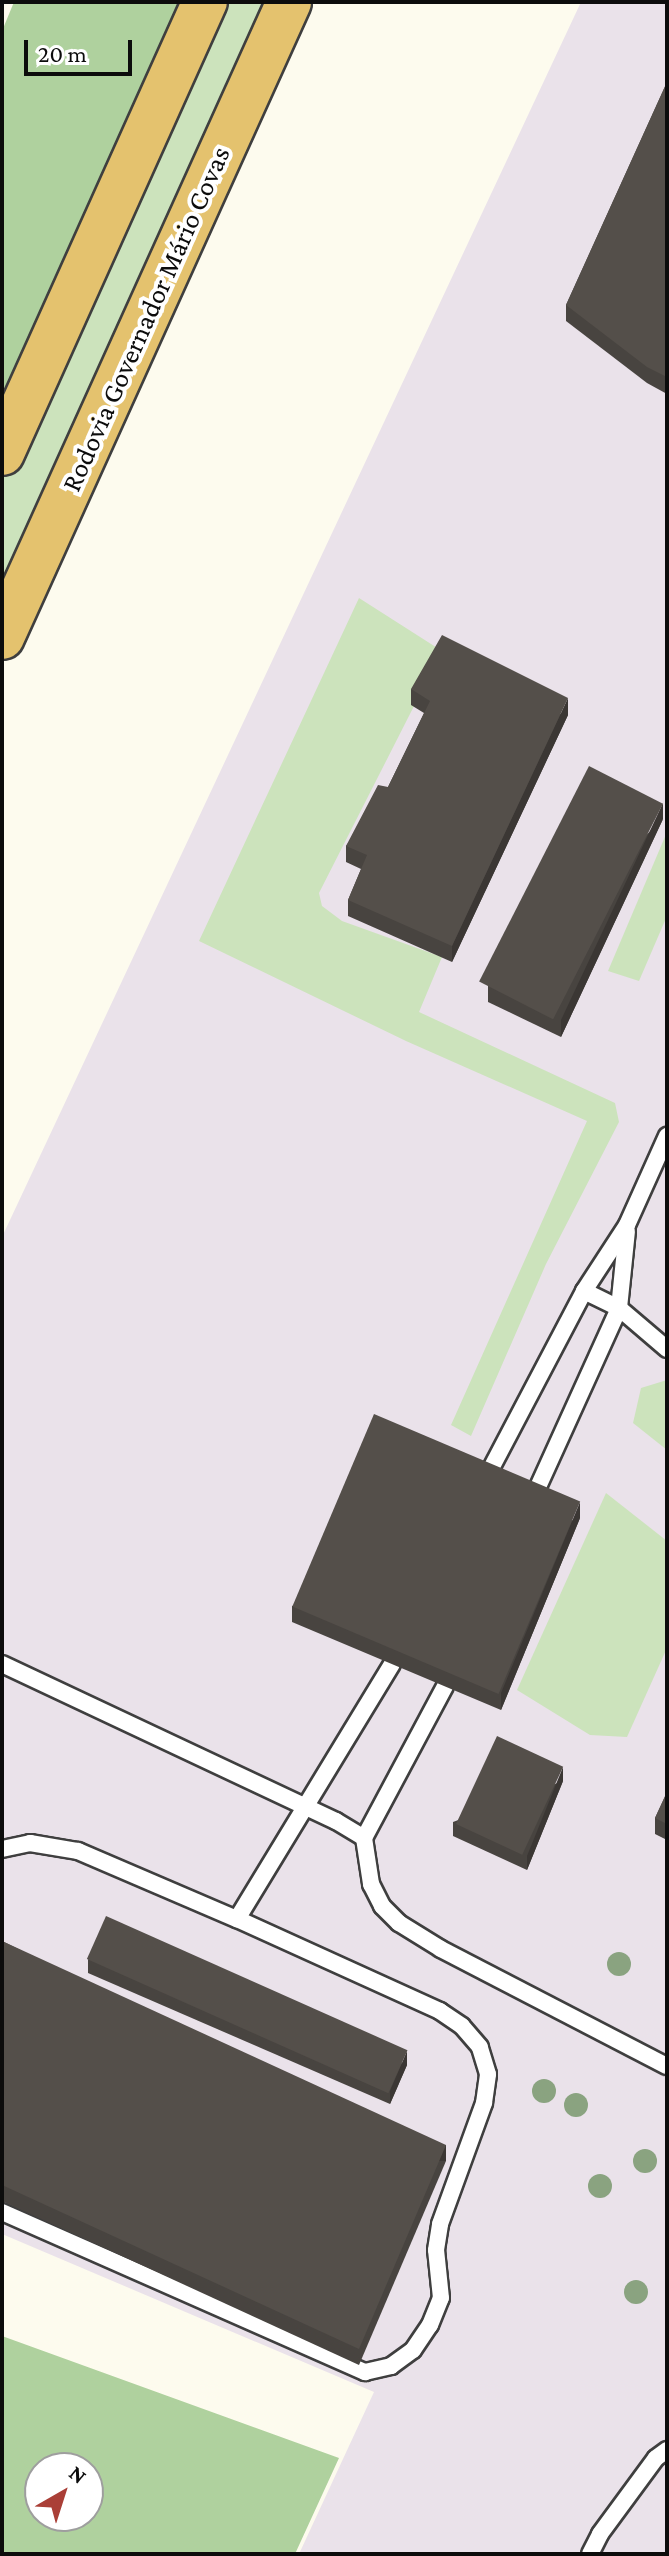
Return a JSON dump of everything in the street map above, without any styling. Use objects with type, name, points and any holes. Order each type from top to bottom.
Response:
[{"type":"highway","points":[[2,453],[205,2]]},
{"type":"highway","name":"Rodovia Governador Mário Covas","points":[[2,637],[289,2]]},
{"type":"lane","points":[[486,1478],[584,1291],[627,1225],[667,1136]]},
{"type":"lane","points":[[533,1498],[619,1308],[627,1225]]},
{"type":"lane","points":[[584,1291],[619,1308],[667,1349]]},
{"type":"lane","points":[[2,1664],[305,1803],[364,1838]]},
{"type":"lane","points":[[237,1919],[392,1664]]},
{"type":"lane","points":[[445,1686],[364,1838],[371,1884],[382,1906],[399,1923],[441,1949],[667,2066]]},
{"type":"lane","points":[[2,1849],[30,1843],[78,1851],[440,2011],[462,2026],[480,2047],[488,2074],[484,2103],[440,2224],[436,2250],[441,2298],[430,2325],[413,2350],[391,2366],[365,2372],[2,2212]]},
{"type":"lane","points":[[590,2554],[600,2534],[656,2458],[667,2450]]},
{"type":"shaded area","points":[[581,2],[667,2],[667,2554],[299,2554],[374,2392],[2,2234],[2,1237]]},
{"type":"green space","points":[[14,2],[205,2],[2,451],[2,31]]},
{"type":"green space","points":[[205,2],[289,2],[2,637],[2,452]]},
{"type":"green space","points":[[359,598],[442,651],[319,893],[322,906],[342,921],[442,957],[419,1012],[615,1103],[619,1122],[546,1264],[471,1436],[451,1425],[587,1121],[406,1041],[199,941]]},
{"type":"green space","points":[[667,832],[667,916],[639,981],[608,971]]},
{"type":"green space","points":[[667,1380],[667,1450],[633,1423],[641,1388]]},
{"type":"green space","points":[[606,1493],[667,1541],[667,1648],[627,1737],[590,1735],[517,1690]]},
{"type":"green space","points":[[2,2336],[339,2458],[295,2554],[2,2554]]},
{"type":"building","points":[[667,82],[667,377],[647,367],[566,305]]},
{"type":"building","points":[[442,635],[568,698],[452,946],[348,900],[367,855],[346,846],[378,785],[388,787],[430,701],[411,689]]},
{"type":"building","points":[[589,766],[663,804],[553,1019],[479,982]]},
{"type":"building","points":[[374,1414],[580,1502],[499,1694],[292,1606]]},
{"type":"building","points":[[497,1736],[563,1767],[522,1855],[456,1824]]},
{"type":"building","points":[[667,1792],[667,1824],[655,1818]]},
{"type":"building","points":[[106,1916],[407,2050],[388,2093],[87,1959]]},
{"type":"building","points":[[2,1941],[446,2145],[359,2349],[2,2185]]}]
